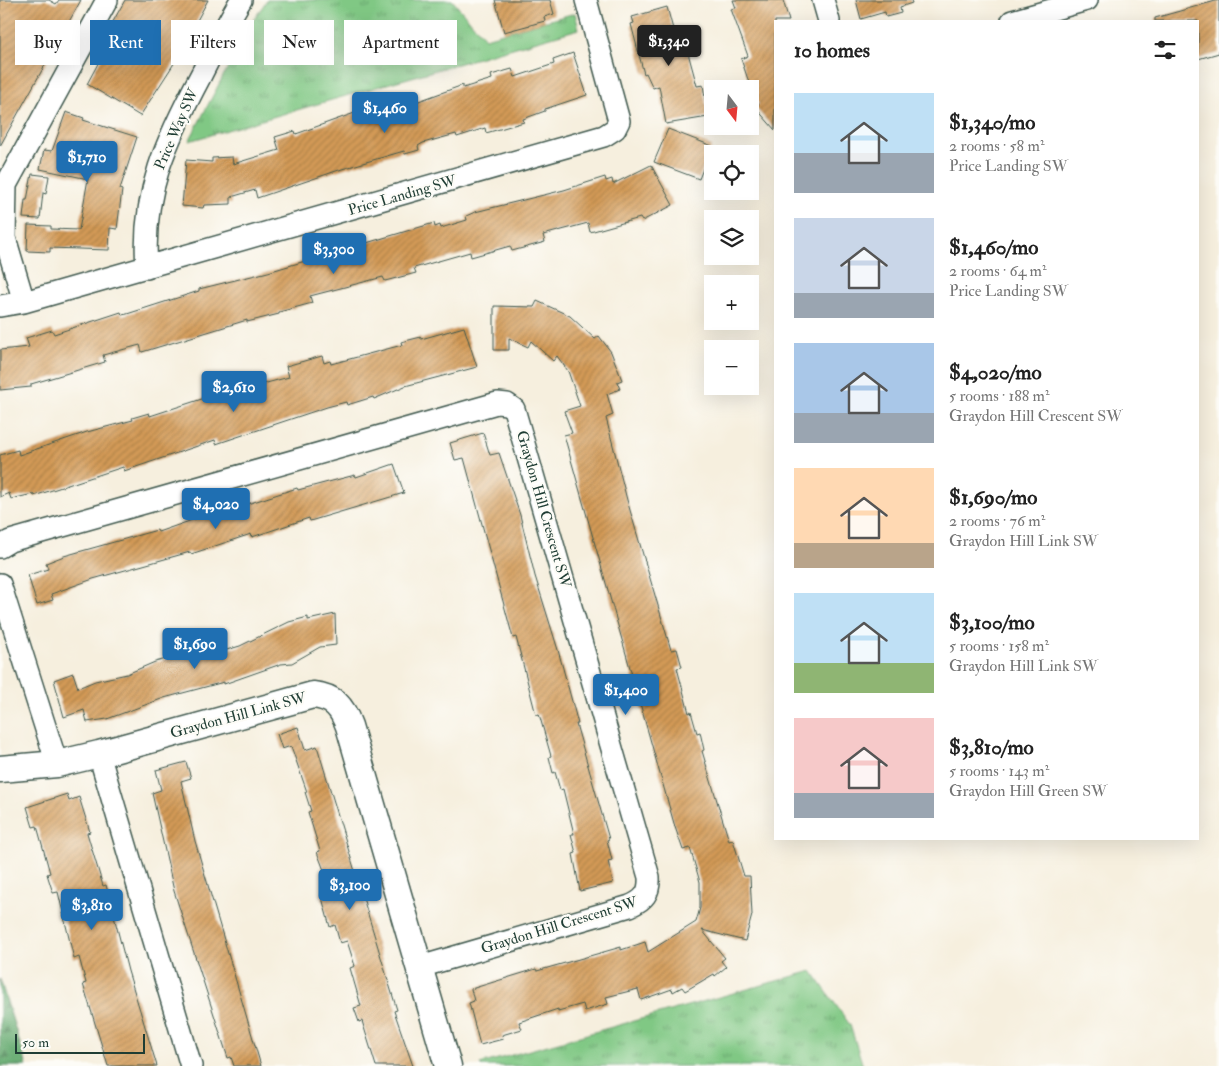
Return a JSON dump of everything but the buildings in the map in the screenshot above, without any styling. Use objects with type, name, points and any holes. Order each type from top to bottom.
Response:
[{"type":"street","points":[[24,302],[5,238],[6,185],[107,0]]},
{"type":"street","name":"Price Way SW","points":[[147,268],[146,217],[157,169],[180,116],[241,0]]},
{"type":"street","name":"Price Landing SW","points":[[0,306],[24,302],[147,268],[604,136],[615,129],[619,121],[586,0]]},
{"type":"street","points":[[823,0],[829,20]]},
{"type":"street","points":[[1016,20],[1087,0]]},
{"type":"street","name":"Graydon Hill Crescent SW","points":[[0,547],[10,541],[496,403],[507,404],[514,409],[646,868],[649,887],[646,895],[640,902],[630,906],[420,967]]},
{"type":"street","points":[[0,584],[57,764]]},
{"type":"street","name":"Graydon Hill Link SW","points":[[0,769],[57,764],[313,695],[325,696],[336,702],[344,712],[349,726],[448,1066]]},
{"type":"street","points":[[99,754],[190,1066]]},
{"type":"green space","points":[[267,0],[452,0],[485,38],[575,13],[579,29],[457,64],[457,20],[344,20],[344,65],[454,65],[189,141],[229,65],[254,65],[253,20]]},
{"type":"green space","points":[[812,971],[850,1025],[863,1066],[481,1066],[480,1064]]},
{"type":"green space","points":[[0,979],[27,1066],[0,1066]]}]
